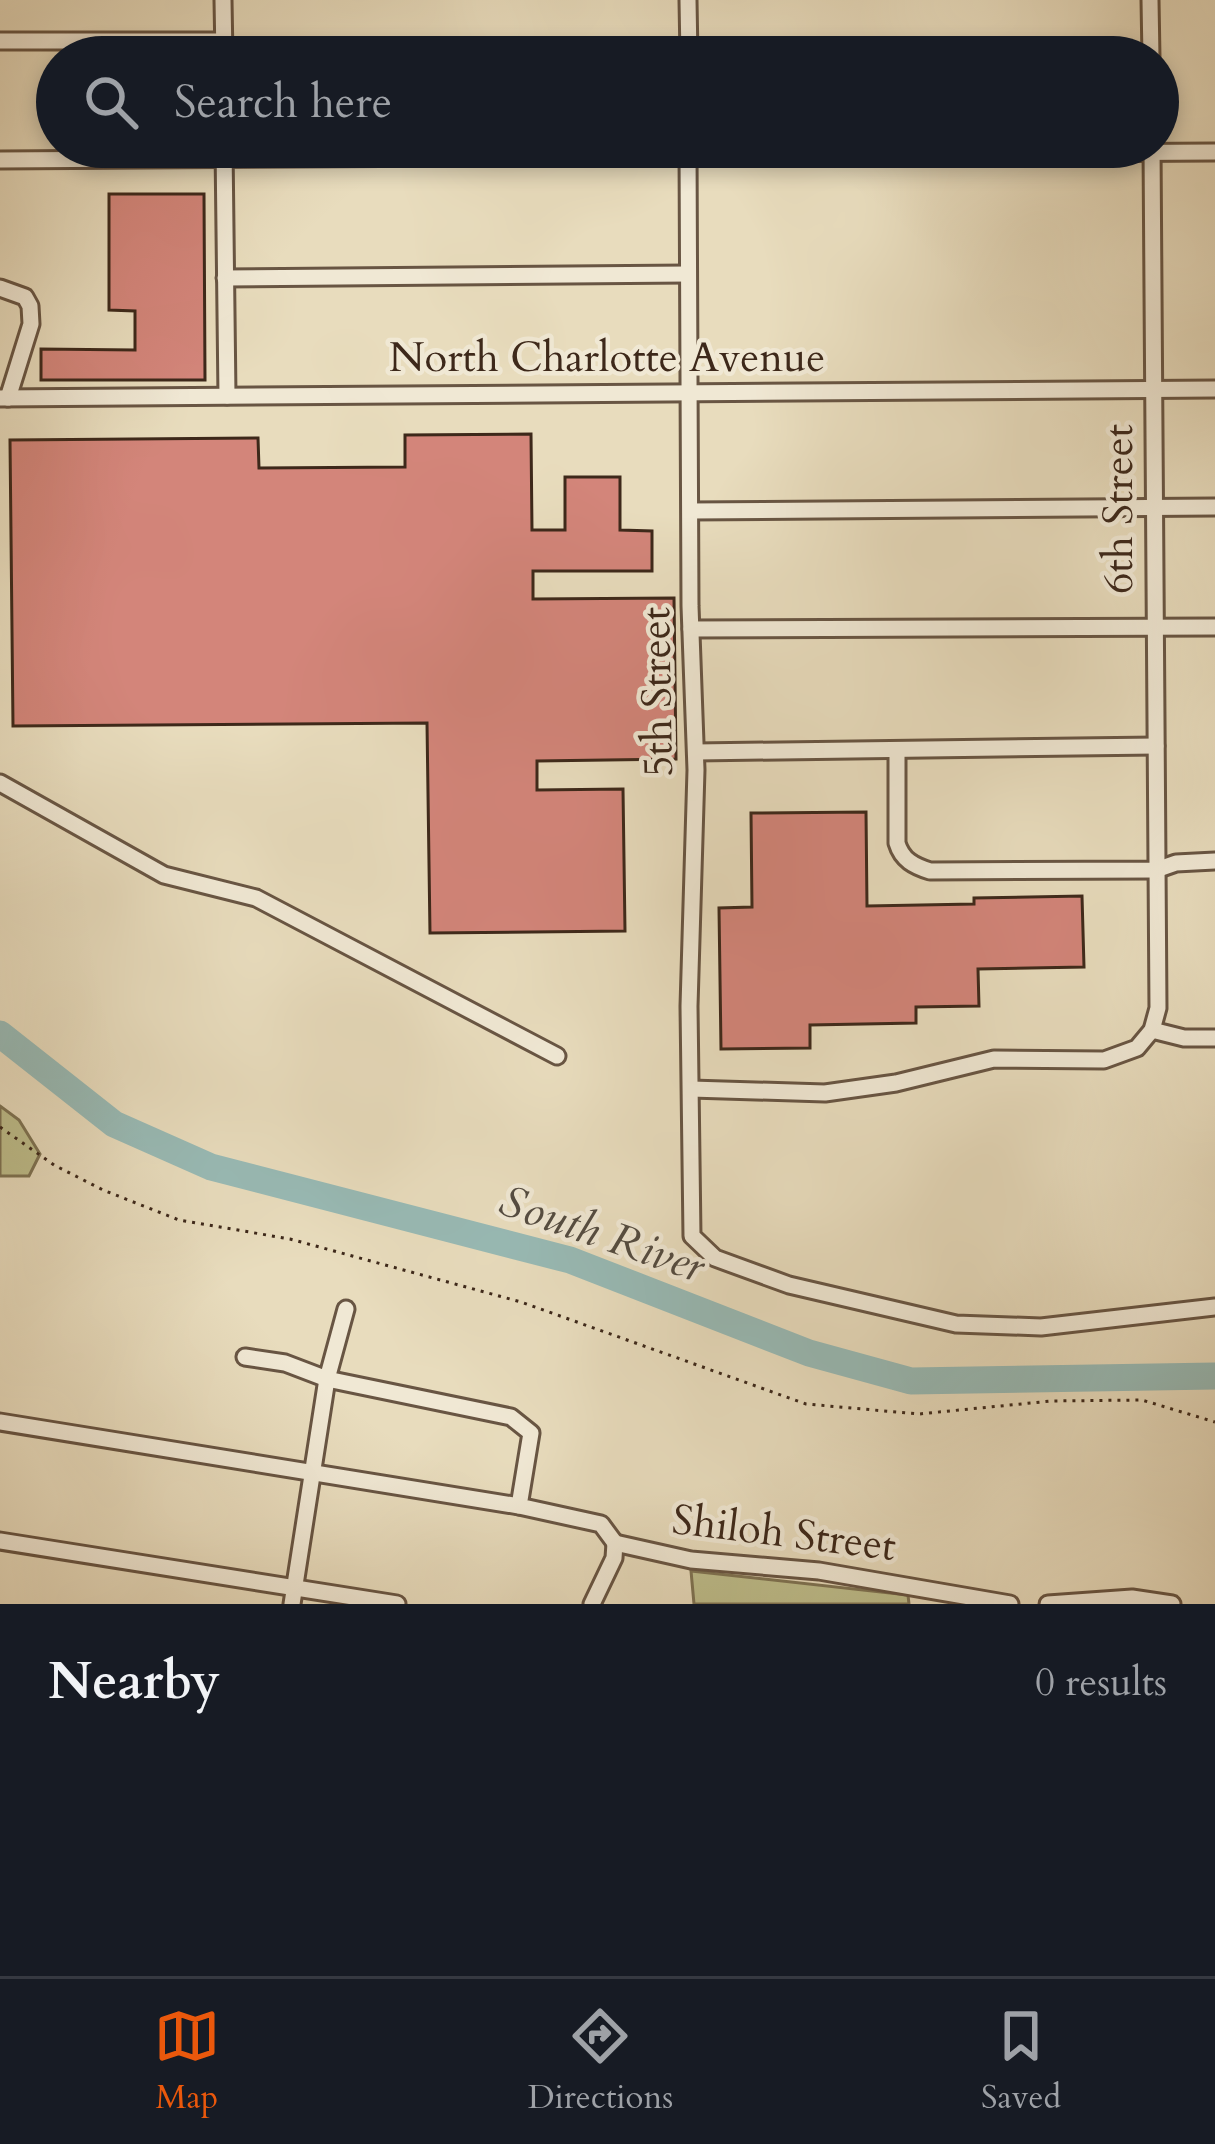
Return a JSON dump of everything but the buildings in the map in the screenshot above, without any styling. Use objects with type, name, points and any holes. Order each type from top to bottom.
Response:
[{"type":"street","points":[[224,0],[224,36]]},
{"type":"street","points":[[688,0],[688,36]]},
{"type":"street","points":[[1150,0],[1150,36]]},
{"type":"street","points":[[0,41],[36,42]]},
{"type":"street","points":[[1179,151],[1215,152]]},
{"type":"street","points":[[0,160],[36,159]]},
{"type":"street","points":[[224,168],[227,396]]},
{"type":"street","name":"5th Street","points":[[688,168],[696,752],[692,1236],[715,1258],[789,1285],[956,1324],[1042,1327],[1215,1307]]},
{"type":"street","name":"6th Street","points":[[1152,168],[1158,1008],[1152,1030]]},
{"type":"street","points":[[225,278],[688,274]]},
{"type":"street","points":[[0,288],[25,297],[32,316],[4,398]]},
{"type":"street","name":"North Charlotte Avenue","points":[[4,398],[1215,389]]},
{"type":"street","points":[[691,511],[1215,507]]},
{"type":"street","points":[[691,629],[1215,627]]},
{"type":"street","points":[[696,752],[1156,746]]},
{"type":"street","points":[[896,751],[897,843],[917,867],[930,871],[1156,870],[1176,863],[1215,861]]},
{"type":"street","points":[[0,783],[164,874],[256,898],[557,1056]]},
{"type":"street","points":[[691,1089],[825,1093],[896,1083],[994,1060],[1104,1060],[1137,1048],[1152,1030],[1184,1038],[1215,1038]]},
{"type":"street","points":[[293,1596],[327,1379],[346,1309]]},
{"type":"street","points":[[245,1357],[285,1363],[327,1379],[496,1411],[522,1423],[531,1433],[519,1506]]},
{"type":"street","points":[[0,1422],[519,1506],[601,1524],[615,1543]]},
{"type":"street","points":[[0,1541],[293,1596],[397,1604]]},
{"type":"street","name":"Shiloh Street","points":[[592,1604],[614,1558],[615,1543],[691,1560],[819,1571],[1010,1604]]},
{"type":"street","points":[[1048,1604],[1132,1598],[1172,1604]]},
{"type":"path","points":[[0,1127],[54,1166],[179,1220],[290,1239],[521,1302],[806,1404],[920,1414],[1052,1401],[1142,1400],[1215,1422]]},
{"type":"green space","points":[[0,1106],[19,1120],[40,1154],[29,1176],[0,1176]]},
{"type":"green space","points":[[691,1571],[908,1595],[909,1604],[694,1604]]},
{"type":"waterway","name":"South River","points":[[0,1034],[114,1124],[211,1167],[570,1260],[809,1353],[911,1381],[1215,1376]]}]
